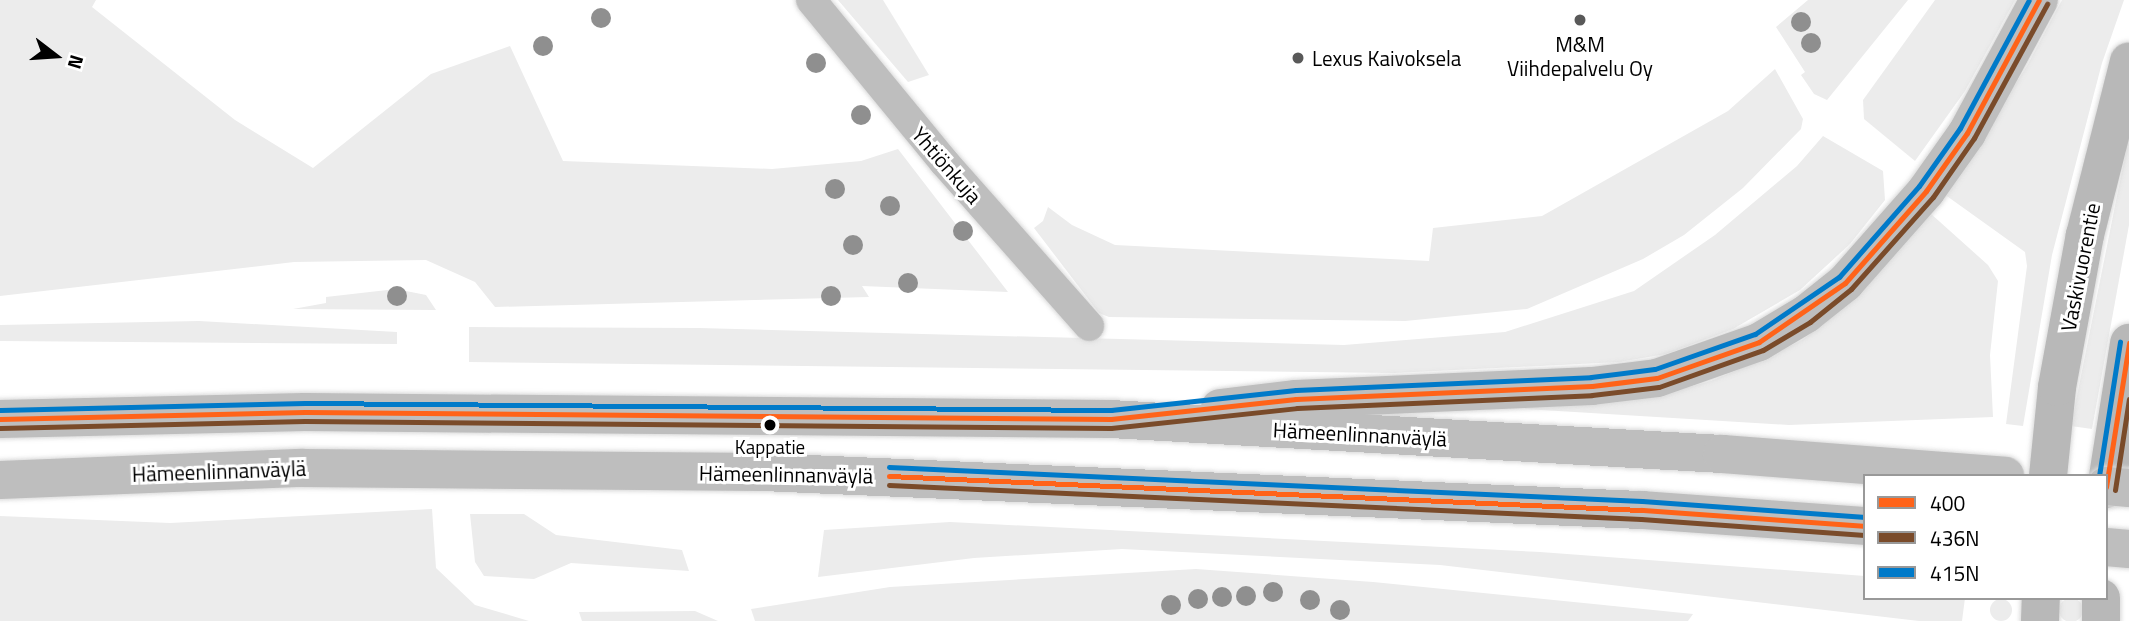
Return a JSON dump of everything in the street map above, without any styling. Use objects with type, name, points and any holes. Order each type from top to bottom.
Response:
[{"type":"highway","points":[[1111,419],[1296,399],[1592,386],[1657,378],[1759,342],[1806,314],[1844,283],[1910,209],[1967,133],[2039,0]]},
{"type":"highway","name":"Hämeenlinnanväylä","points":[[0,419],[304,412],[1111,419],[1931,468],[1986,474]]},
{"type":"highway","name":"Hämeenlinnanväylä","points":[[0,480],[303,468],[763,472],[1614,509],[1863,526]]},
{"type":"highway","points":[[2108,487],[2129,488]]},
{"type":"highway","points":[[2108,547],[2129,549]]},
{"type":"main road","name":"Vaskivuorentie","points":[[2048,474],[2057,387],[2085,235],[2129,61]]},
{"type":"main road","points":[[2108,474],[2129,343]]},
{"type":"main road","points":[[2040,621],[2041,600]]},
{"type":"main road","points":[[2101,600],[2101,621]]},
{"type":"street","name":"Yhtiönkuja","points":[[810,0],[944,162],[1088,326]]},
{"type":"shaded area","points":[[0,0],[96,0],[92,7],[235,120],[313,168],[431,74],[510,46],[563,161],[772,169],[861,161],[898,149],[1008,292],[862,286],[869,297],[495,307],[475,282],[426,260],[294,262],[0,296]]},
{"type":"shaded area","points":[[838,0],[883,0],[929,75],[908,82]]},
{"type":"shaded area","points":[[1808,0],[1908,0],[1827,100],[1814,94],[1801,75],[1805,72],[1776,27]]},
{"type":"shaded area","points":[[1935,0],[2015,0],[1965,91],[1915,161],[1864,119],[1863,100]]},
{"type":"shaded area","points":[[2062,0],[2124,0],[2102,63],[2052,255],[2023,426],[2006,424],[2027,266],[2025,252],[1944,194],[2027,66]]},
{"type":"shaded area","points":[[1775,69],[1803,119],[1801,129],[1743,188],[1684,235],[1643,259],[1527,309],[1405,321],[1109,317],[1099,313],[1034,228],[1043,221],[1048,207],[1072,225],[1115,245],[1429,261],[1433,228],[1542,216],[1728,111]]},
{"type":"shaded area","points":[[1823,136],[1883,171],[1885,200],[1850,244],[1800,290],[1733,329],[1666,354],[1619,362],[1394,373],[469,362],[469,327],[699,328],[1344,345],[1505,332],[1634,291],[1715,235],[1797,166]]},
{"type":"shaded area","points":[[2129,136],[2129,225],[2092,429],[2071,426]]},
{"type":"shaded area","points":[[1930,213],[1988,265],[1998,281],[1990,355],[1993,417],[1789,425],[1525,409],[1526,404],[1648,398],[1711,381],[1770,356],[1802,340],[1858,297]]},
{"type":"shaded area","points":[[396,289],[426,295],[436,310],[293,309],[326,303],[326,297]]},
{"type":"shaded area","points":[[199,321],[397,332],[397,344],[0,341],[0,325]]},
{"type":"shaded area","points":[[432,509],[436,568],[475,605],[529,621],[0,621],[0,516],[170,523]]},
{"type":"shaded area","points":[[470,514],[524,514],[556,535],[682,550],[689,571],[571,563],[534,579],[484,576],[475,562]]},
{"type":"shaded area","points":[[950,522],[1540,552],[1863,576],[1863,600],[1965,600],[1962,621],[1919,621],[1440,565],[1122,549],[974,558],[818,577],[824,530]]},
{"type":"shaded area","points":[[1196,569],[1373,582],[1693,614],[1688,621],[755,621],[751,609],[890,587]]},
{"type":"shaded area","points":[[1996,600],[2006,600],[2012,606],[2012,614],[2005,621],[1997,621],[1990,614],[1990,606]]},
{"type":"shaded area","points":[[2065,600],[2077,600],[2082,605],[2082,615],[2076,621],[2066,621],[2060,615],[2060,605]]},
{"type":"shaded area","points":[[695,611],[718,621],[582,621],[579,612]]},
{"type":"transit line","name":"415N","points":[[0,410],[305,403],[1111,410],[1296,390],[1591,377],[1655,369],[1755,334],[1839,277],[1919,186],[1960,128],[2029,0]]},
{"type":"transit line","name":"400","points":[[0,419],[305,412],[1111,419],[1296,399],[1592,386],[1657,378],[1759,342],[1845,283],[1926,191],[1967,133],[2039,0]]},
{"type":"transit line","name":"436N","points":[[0,428],[305,421],[1111,428],[1297,408],[1592,395],[1659,387],[1763,350],[1810,322],[1851,289],[1933,197],[1974,138],[2047,4]]},
{"type":"transit line","name":"415N","points":[[2099,474],[2120,342]]},
{"type":"transit line","name":"400","points":[[2108,474],[2129,343]]},
{"type":"transit line","name":"436N","points":[[2115,490],[2129,399]]},
{"type":"transit line","name":"415N","points":[[889,467],[1642,501],[1863,517]]},
{"type":"transit line","name":"400","points":[[889,476],[1642,510],[1863,526]]},
{"type":"transit line","name":"436N","points":[[889,485],[1641,519],[1863,535]]},
{"type":"place","name":"M&M Viihdepalvelu Oy","points":[[1580,20]]},
{"type":"place","name":"Lexus Kaivoksela","points":[[1298,58]]},
{"type":"place","name":"Kappatie","points":[[770,425]]}]
